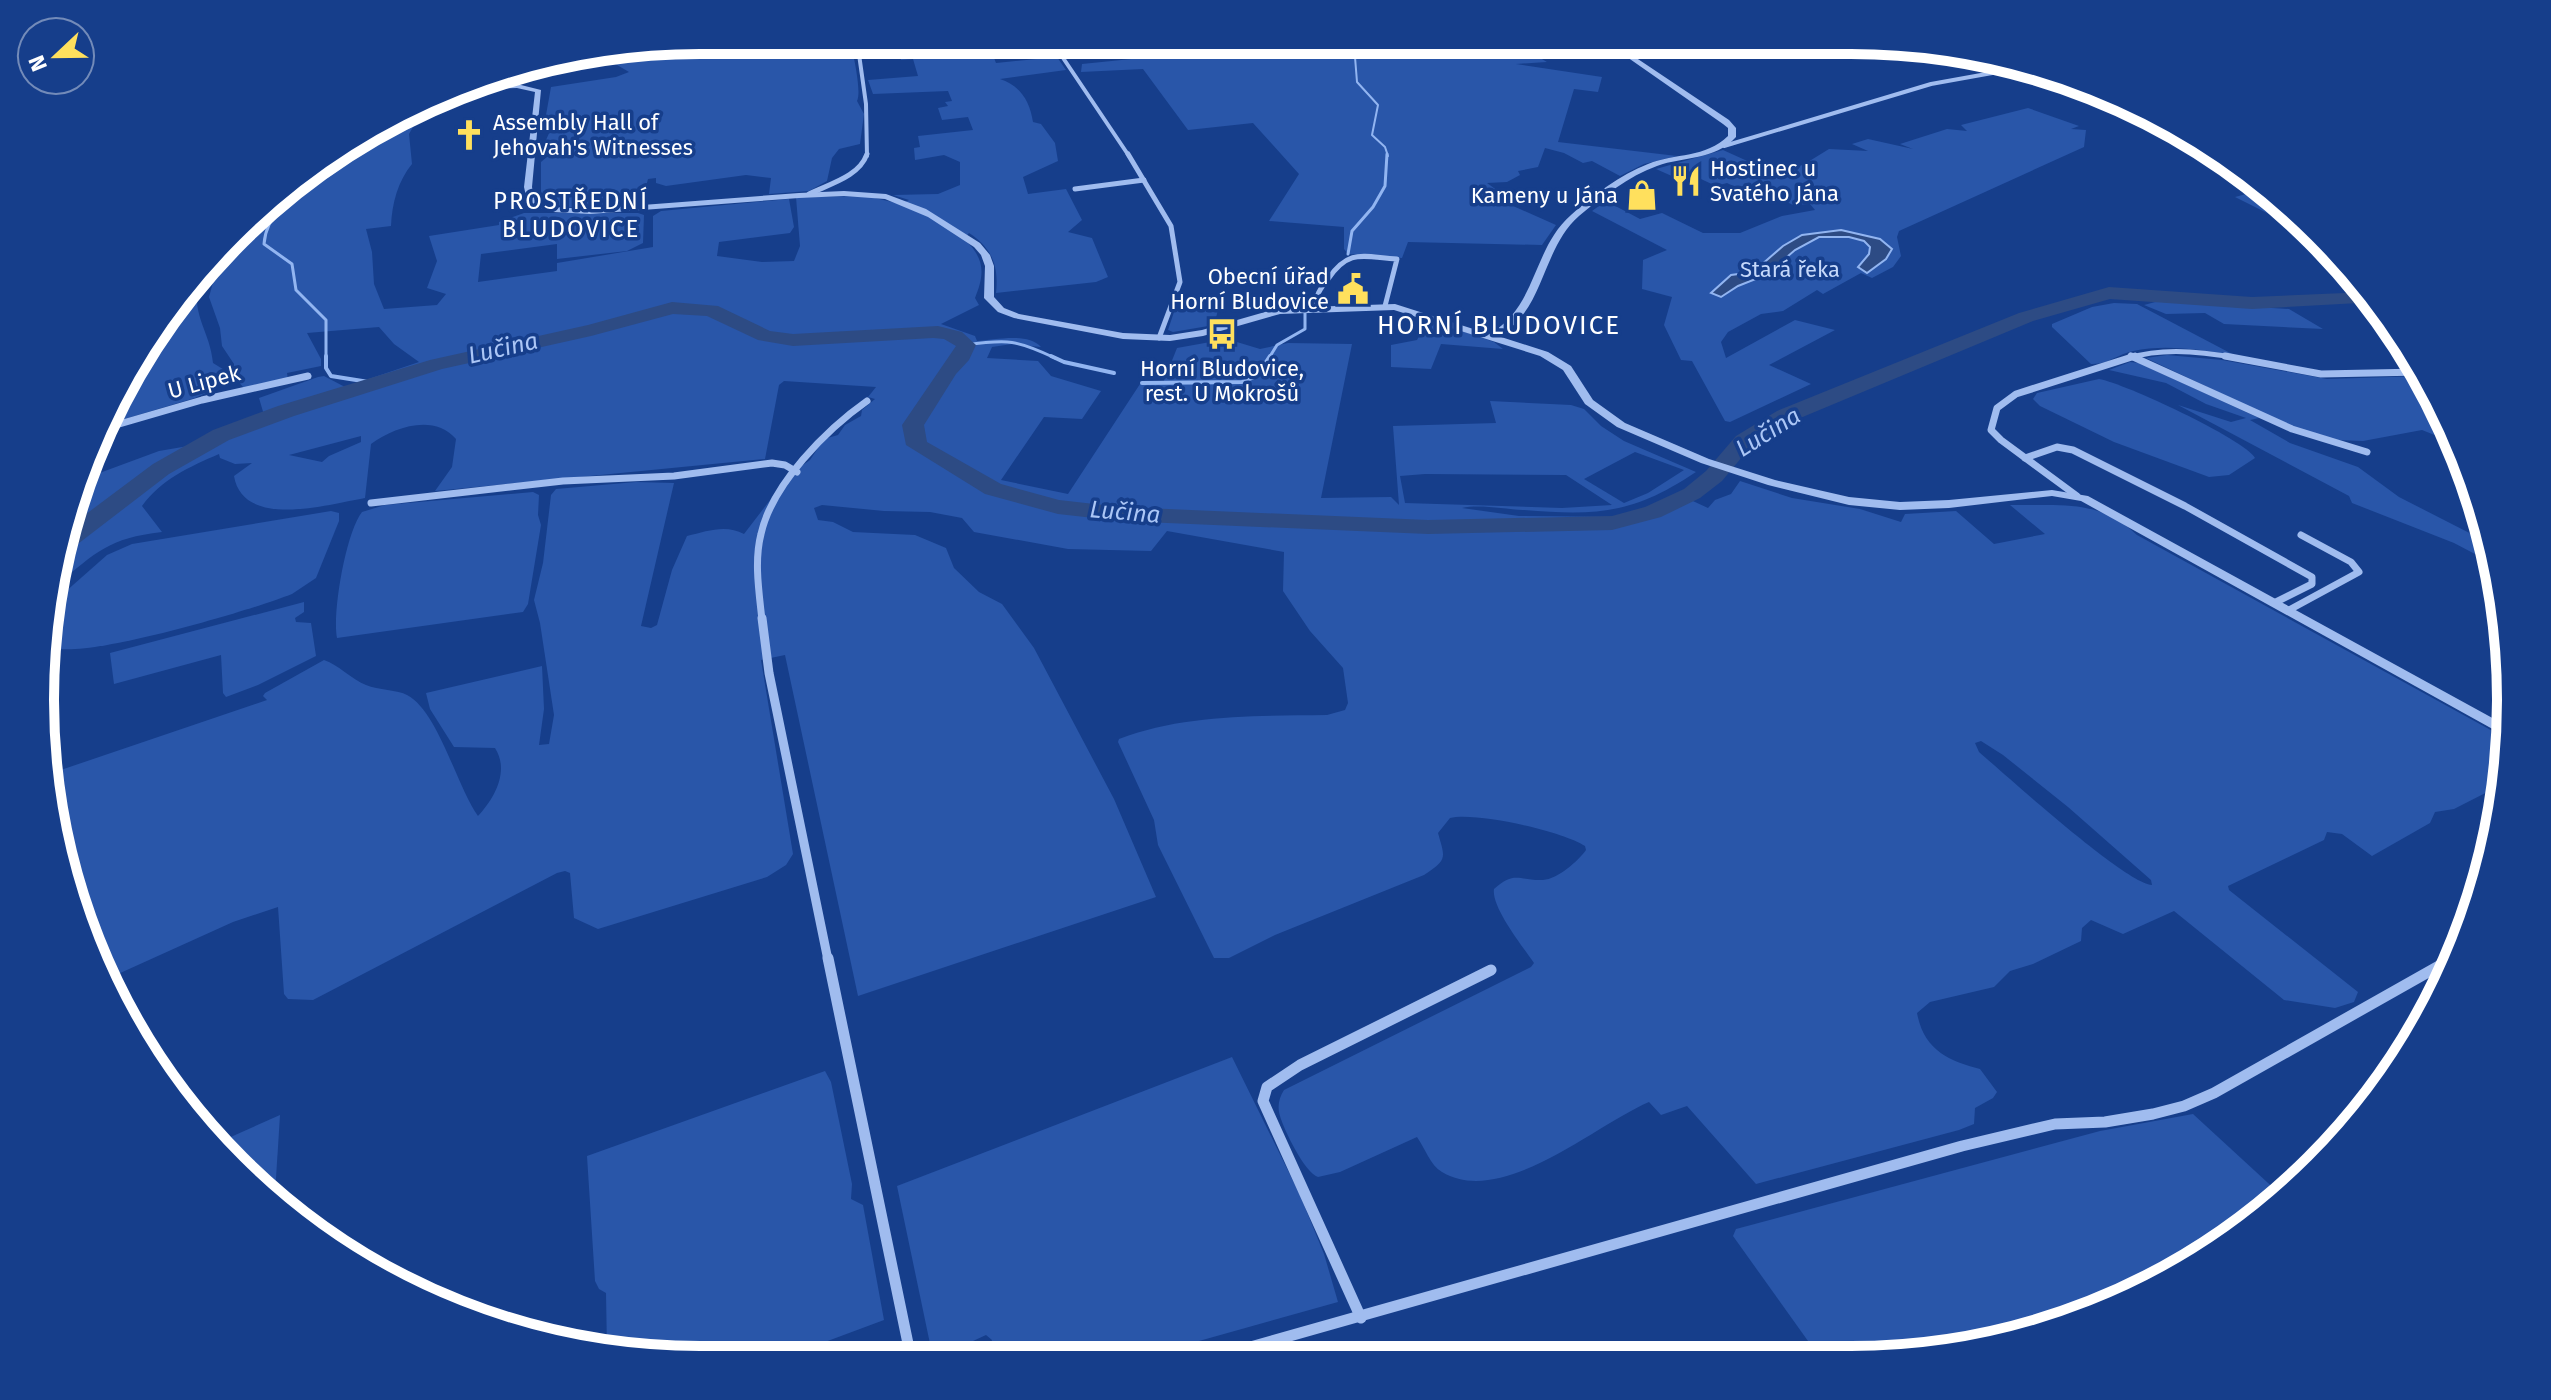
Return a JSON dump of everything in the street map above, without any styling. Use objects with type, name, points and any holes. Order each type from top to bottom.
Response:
[{"type":"street","points":[[809,194],[857,168],[867,157],[869,108],[859,54]]},
{"type":"street","points":[[1061,54],[1171,226],[1179,260],[1180,282],[1159,338]]},
{"type":"street","points":[[1626,54],[1730,125],[1733,134],[1724,146]]},
{"type":"street","points":[[1492,336],[1506,331],[1513,322],[1559,234],[1572,219],[1643,169],[1745,142],[1931,84],[2000,72]]},
{"type":"street","points":[[496,87],[517,86],[539,91],[528,187],[531,203],[540,209],[584,211],[809,194],[875,195],[925,211],[978,245],[988,259],[989,298],[1008,313],[1055,325],[1159,338],[1203,333],[1272,312],[1385,306],[1415,312],[1553,358],[1567,368],[1582,395],[1600,412],[1674,449],[1795,489],[1849,501],[1908,506],[2044,494],[2077,496],[2098,504],[2496,726]]},
{"type":"street","points":[[1075,189],[1144,180]]},
{"type":"street","points":[[1314,308],[1316,295],[1340,261],[1356,256],[1397,259],[1385,306]]},
{"type":"street","points":[[2077,496],[2065,483],[2003,444],[1989,426],[1994,411],[2003,401],[2016,394],[2148,352],[2174,351],[2321,374],[2407,372]]},
{"type":"street","points":[[2131,356],[2292,429],[2367,452]]},
{"type":"street","name":"U Lipek","points":[[116,425],[202,400],[308,376]]},
{"type":"street","points":[[867,401],[844,416],[824,435],[767,516],[760,535],[759,570],[769,673],[909,1346]]},
{"type":"street","points":[[2025,458],[2057,447],[2073,450],[2185,506],[2312,577],[2312,584],[2274,603]]},
{"type":"street","points":[[371,503],[563,481],[674,476],[772,463],[785,465],[797,472]]},
{"type":"street","points":[[2289,610],[2359,572],[2351,562],[2301,535]]},
{"type":"street","points":[[1256,1346],[1962,1146],[2055,1124],[2130,1119],[2184,1106],[2214,1093],[2440,965]]},
{"type":"street","points":[[1361,1318],[1263,1101],[1267,1087],[1300,1065],[1491,970]]},
{"type":"green space","points":[[853,54],[858,81],[857,101],[864,114],[860,144],[839,149],[832,158],[827,181],[809,191],[769,194],[771,178],[746,175],[666,186],[656,183],[656,178],[648,179],[642,202],[620,207],[576,208],[550,202],[541,197],[541,162],[548,156],[542,149],[550,131],[546,115],[551,87],[616,77],[629,72],[612,62],[658,55]]},
{"type":"green space","points":[[899,54],[992,54],[996,63],[1057,57],[1066,70],[1000,79],[1019,90],[1027,101],[1033,122],[1041,124],[1055,143],[1058,161],[1023,177],[1028,194],[1066,189],[1082,220],[1068,232],[1092,238],[1108,277],[1096,282],[996,293],[992,258],[969,233],[964,239],[976,253],[981,267],[975,298],[979,305],[941,324],[975,336],[977,341],[1011,338],[1035,342],[1041,347],[1012,344],[992,347],[987,358],[1038,361],[1051,376],[1101,391],[1082,419],[1044,417],[1001,480],[1068,494],[1140,384],[1163,383],[1177,348],[1227,339],[1260,349],[1288,343],[1352,344],[1321,498],[1391,497],[1399,505],[1393,426],[1496,423],[1490,401],[1571,405],[1584,409],[1601,426],[1624,441],[1696,472],[1653,496],[1614,509],[1549,512],[1462,508],[1519,516],[1628,517],[1682,496],[1708,508],[1715,500],[1731,494],[1740,481],[1792,498],[1860,509],[1901,522],[1905,514],[1956,511],[1994,544],[2045,534],[2010,505],[2078,506],[2108,515],[2137,535],[2496,733],[2490,791],[2454,809],[2435,812],[2430,823],[2372,856],[2342,834],[2327,832],[2324,840],[2228,886],[2229,890],[2358,992],[2354,1002],[2335,1008],[2284,1000],[2174,911],[2123,934],[2091,920],[2082,928],[2081,941],[2033,964],[2010,971],[1994,987],[1930,1002],[1917,1013],[1920,1026],[1932,1045],[1949,1058],[1980,1069],[1997,1092],[1993,1098],[1975,1108],[1974,1124],[1959,1130],[1756,1184],[1687,1106],[1661,1115],[1649,1102],[1548,1159],[1520,1172],[1492,1179],[1466,1180],[1442,1172],[1431,1161],[1417,1137],[1340,1172],[1318,1177],[1301,1160],[1282,1122],[1279,1105],[1284,1090],[1531,967],[1534,963],[1497,906],[1494,889],[1512,878],[1543,880],[1555,876],[1578,859],[1586,850],[1585,846],[1558,834],[1519,824],[1479,818],[1450,818],[1438,833],[1443,857],[1424,875],[1275,935],[1229,958],[1214,958],[1158,845],[1154,820],[1118,742],[1144,731],[1195,721],[1248,716],[1327,715],[1345,710],[1348,703],[1343,668],[1310,631],[1283,591],[1284,552],[1167,531],[1151,551],[1068,549],[974,532],[962,518],[930,512],[822,505],[814,508],[818,520],[833,522],[853,532],[915,535],[946,548],[954,568],[979,592],[1002,604],[1034,648],[1114,799],[1156,897],[858,996],[785,655],[761,660],[793,854],[786,865],[767,877],[598,929],[574,918],[570,873],[557,873],[313,1000],[288,999],[284,994],[278,907],[233,922],[116,975],[88,908],[76,867],[66,826],[58,771],[267,700],[263,696],[265,693],[324,660],[366,685],[403,693],[418,704],[438,733],[478,816],[498,784],[499,757],[495,748],[454,747],[430,709],[426,693],[542,666],[544,709],[539,745],[549,744],[554,715],[534,600],[543,563],[551,495],[556,489],[636,482],[674,483],[641,626],[651,628],[657,625],[672,570],[687,536],[723,529],[744,534],[790,474],[810,460],[824,439],[838,435],[845,425],[861,416],[862,410],[875,399],[868,397],[876,387],[784,381],[779,385],[765,459],[435,491],[452,467],[456,439],[437,426],[414,425],[391,432],[371,444],[365,498],[290,510],[253,503],[241,493],[234,476],[252,463],[235,464],[220,458],[219,454],[167,481],[142,506],[162,532],[129,538],[104,548],[65,578],[95,475],[159,451],[194,445],[264,415],[259,398],[318,377],[324,376],[345,387],[419,362],[394,344],[379,327],[307,333],[321,359],[321,366],[287,373],[288,379],[244,388],[234,377],[234,364],[222,346],[220,328],[209,297],[216,272],[274,214],[307,187],[341,163],[416,120],[409,134],[412,164],[397,193],[391,226],[366,229],[372,252],[374,284],[384,309],[437,305],[446,294],[427,288],[437,261],[429,236],[499,225],[499,222],[524,213],[638,213],[644,215],[643,243],[627,251],[557,259],[557,244],[481,254],[478,282],[557,271],[557,263],[653,247],[653,216],[661,211],[789,199],[794,227],[790,233],[719,242],[717,256],[762,262],[794,261],[800,246],[796,197],[866,196],[901,204],[909,200],[893,195],[938,194],[960,185],[960,162],[944,155],[915,160],[914,148],[920,147],[918,136],[973,130],[968,117],[942,120],[938,108],[948,106],[945,102],[952,101],[948,91],[873,94],[868,80],[918,76],[913,59],[901,60]],"holes":[[[361,436],[361,442],[322,462],[289,455]],[[1635,452],[1684,470],[1648,493],[1624,503],[1584,479]],[[1566,475],[1612,505],[1562,508],[1405,503],[1400,476]],[[1981,741],[2068,807],[2151,880],[2152,885],[2118,867],[2039,804],[1979,752],[1975,743]]]},
{"type":"green space","points":[[1180,54],[1544,54],[1535,55],[1547,62],[1516,64],[1602,77],[1598,92],[1574,89],[1558,142],[1677,156],[1644,164],[1620,176],[1592,161],[1583,163],[1545,148],[1538,167],[1518,171],[1520,175],[1507,182],[1487,183],[1509,199],[1504,202],[1556,225],[1542,245],[1408,242],[1402,258],[1348,254],[1344,249],[1344,227],[1269,221],[1299,174],[1253,123],[1188,130],[1143,69],[1081,72],[1082,64]]},
{"type":"green space","name":"Stará řeka","points":[[2028,108],[2079,126],[2071,129],[2086,130],[2084,147],[1899,231],[1897,237],[1901,256],[1893,267],[1872,278],[1861,273],[1823,294],[1817,290],[1783,311],[1761,314],[1728,332],[1721,342],[1726,358],[1795,320],[1835,330],[1769,365],[1811,384],[1730,422],[1725,421],[1692,361],[1681,360],[1664,325],[1672,297],[1642,289],[1643,260],[1667,250],[1592,211],[1606,201],[1640,219],[1662,213],[1703,233],[1740,233],[1782,216],[1815,210],[1810,204],[1793,205],[1769,193],[1752,195],[1727,183],[1716,186],[1688,173],[1674,177],[1656,169],[1723,150],[1765,169],[1775,170],[1803,165],[1829,149],[1868,151],[1852,144],[1868,139],[1913,149],[1900,144],[1947,129],[1967,131],[1961,125]]},
{"type":"green space","points":[[2251,193],[2286,223],[2235,197]]},
{"type":"green space","points":[[197,295],[199,315],[213,363],[226,371],[231,381],[195,398],[118,421],[163,341]]},
{"type":"green space","points":[[2159,301],[2289,309],[2323,329],[2224,324],[2205,313],[2166,314],[2144,305]]},
{"type":"green space","points":[[2114,303],[2137,304],[2234,355],[2158,348],[2133,351],[2091,364],[2052,327],[2052,324],[2092,307]]},
{"type":"green space","points":[[1175,309],[1218,310],[1214,325],[1173,332],[1168,330]]},
{"type":"green space","points":[[1428,319],[1494,342],[1503,349],[1441,344],[1431,369],[1391,367],[1391,345],[1417,340]]},
{"type":"green space","points":[[2167,355],[2222,360],[2327,379],[2410,376],[2441,438],[2422,430],[2363,441],[2335,440],[2288,425],[2146,358]]},
{"type":"green space","points":[[2130,362],[2139,363],[2259,418],[2250,420],[2290,443],[2358,467],[2399,497],[2476,536],[2481,557],[2454,543],[2352,503],[2349,496],[2178,405],[2231,422],[2246,418],[2206,404],[2166,383],[2109,370]]},
{"type":"green space","points":[[2099,379],[2182,413],[2230,438],[2255,458],[2229,475],[2209,477],[2114,442],[2040,406],[2033,399],[2037,393]]},
{"type":"green space","points":[[533,492],[539,495],[541,525],[528,604],[523,612],[337,638],[342,573],[351,537],[362,512],[385,505]]},
{"type":"green space","points":[[331,511],[339,513],[339,521],[316,578],[292,594],[243,611],[131,640],[96,647],[56,648],[63,594],[107,555],[132,544]]},
{"type":"green space","points":[[304,602],[304,612],[295,618],[296,622],[311,623],[316,656],[258,685],[226,697],[223,693],[221,655],[114,684],[110,653]]},
{"type":"green space","points":[[1232,1057],[1300,1195],[1324,1254],[1338,1302],[1181,1346],[990,1346],[992,1340],[986,1335],[973,1341],[973,1346],[930,1346],[897,1186]]},
{"type":"green space","points":[[825,1071],[831,1082],[852,1184],[851,1199],[863,1205],[884,1320],[814,1346],[658,1345],[607,1339],[606,1293],[599,1289],[595,1281],[587,1156]]},
{"type":"green space","points":[[2193,1114],[2274,1188],[2210,1237],[2137,1279],[2098,1297],[2059,1312],[1977,1334],[1893,1345],[1812,1346],[1733,1236],[1736,1229],[2100,1131]]},
{"type":"green space","points":[[280,1115],[275,1187],[243,1157],[226,1139]]},
{"type":"shaded area","points":[[1841,230],[1880,239],[1892,249],[1886,259],[1867,273],[1858,267],[1869,254],[1870,247],[1864,241],[1849,237],[1819,237],[1795,250],[1766,275],[1738,286],[1721,297],[1711,293],[1731,275],[1753,272],[1783,246],[1802,235]]},
{"type":"waterway","points":[[1362,54],[1355,57],[1357,82],[1378,105],[1372,135],[1385,147],[1388,156]]},
{"type":"waterway","points":[[1348,254],[1352,231],[1373,207],[1385,186],[1387,154]]},
{"type":"waterway","points":[[300,193],[348,159]]},
{"type":"waterway","points":[[280,210],[268,228],[264,244],[292,264],[296,290],[326,320],[326,368],[331,376],[375,383]]},
{"type":"waterway","name":"Lučina","points":[[76,534],[161,469],[221,435],[286,411],[437,364],[591,330],[672,308],[711,310],[765,336],[793,340],[933,332],[955,336],[966,345],[959,360],[948,370],[913,425],[917,445],[993,489],[1058,507],[1121,514],[1428,527],[1612,523],[1639,517],[1692,493],[1717,473],[1744,440],[1785,416],[2026,317],[2109,293],[2252,303],[2356,298]]},
{"type":"waterway","points":[[1269,358],[1277,345],[1305,329],[1305,312]]},
{"type":"waterway","points":[[966,345],[1012,342],[1055,358]]},
{"type":"waterway","points":[[1051,356],[1064,362],[1114,373]]},
{"type":"waterway","points":[[1142,383],[1242,382],[1257,376],[1270,356]]},
{"type":"place","name":"Assembly Hall of Jehovah's Witnesses","points":[[469,135]]},
{"type":"place","name":"Hostinec u Svatého Jána","points":[[1686,181]]},
{"type":"place","name":"Kameny u Jána","points":[[1642,195]]},
{"type":"place","name":"Obecní úřad Horní Bludovice","points":[[1353,289]]},
{"type":"place","name":"Horní Bludovice, rest. U Mokrošů","points":[[1222,334]]},
{"type":"district","name":"PROSTŘEDNÍ BLUDOVICE","points":[[571,215]]},
{"type":"district","name":"HORNÍ BLUDOVICE","points":[[1499,325]]}]
